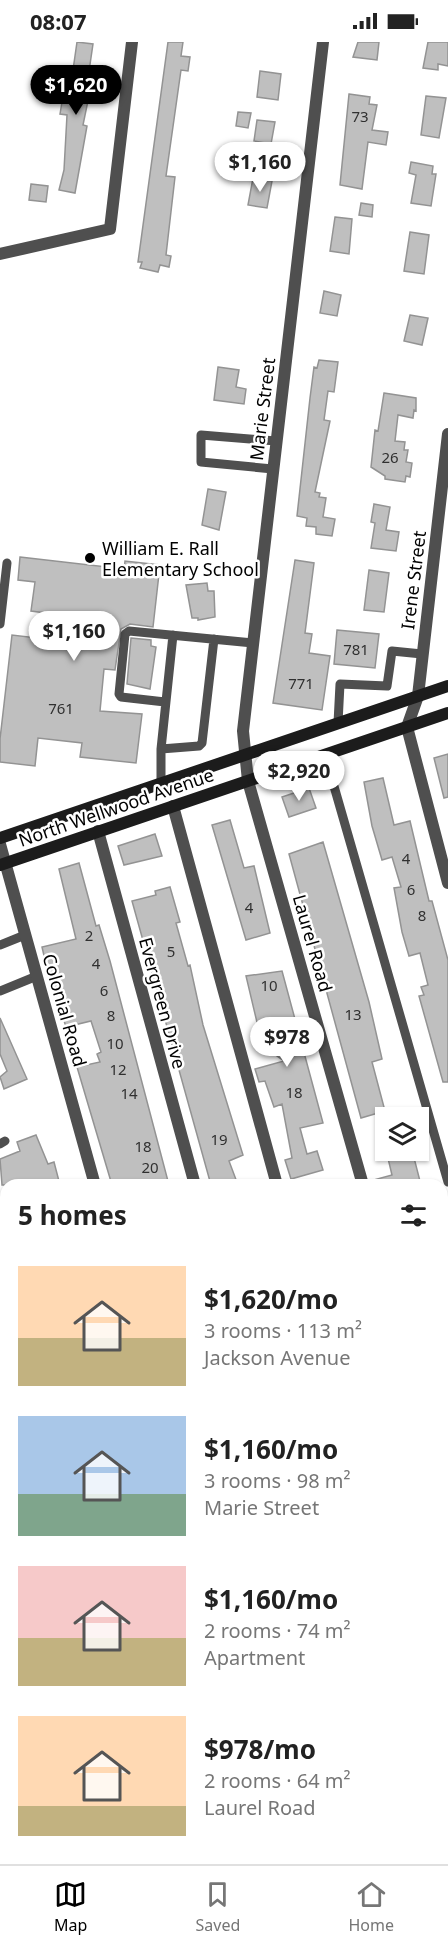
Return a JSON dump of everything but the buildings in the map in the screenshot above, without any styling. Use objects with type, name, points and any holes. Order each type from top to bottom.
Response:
[{"type":"main road","points":[[0,838],[448,686]]},
{"type":"main road","name":"North Wellwood Avenue","points":[[3,864],[448,713]]},
{"type":"street","points":[[0,254],[110,229],[132,42]]},
{"type":"street","name":"Marie Street","points":[[248,781],[243,731],[323,42]]},
{"type":"street","name":"Irene Street","points":[[407,728],[417,696],[448,434]]},
{"type":"street","points":[[407,728],[448,883]]},
{"type":"street","name":"Laurel Road","points":[[248,781],[361,1179]]},
{"type":"street","points":[[173,806],[275,1179]]},
{"type":"street","name":"Evergreen Drive","points":[[98,831],[193,1179]]},
{"type":"street","name":"Colonial Road","points":[[0,844],[3,864],[26,935],[93,1179]]},
{"type":"lane","points":[[273,469],[201,462],[201,435],[276,441]]},
{"type":"lane","points":[[0,624],[7,563]]},
{"type":"lane","points":[[165,702],[121,697],[119,694],[125,634],[129,631],[253,643]]},
{"type":"lane","points":[[161,783],[161,749],[173,635]]},
{"type":"lane","points":[[161,749],[199,746],[202,743],[214,639]]},
{"type":"lane","points":[[338,723],[340,684],[387,686],[392,651],[422,654]]},
{"type":"lane","points":[[325,755],[447,1179]]},
{"type":"lane","points":[[0,945],[26,935]]},
{"type":"lane","points":[[0,991],[37,976]]},
{"type":"place","name":"William E. Rall Elementary School","points":[[90,558]]}]
